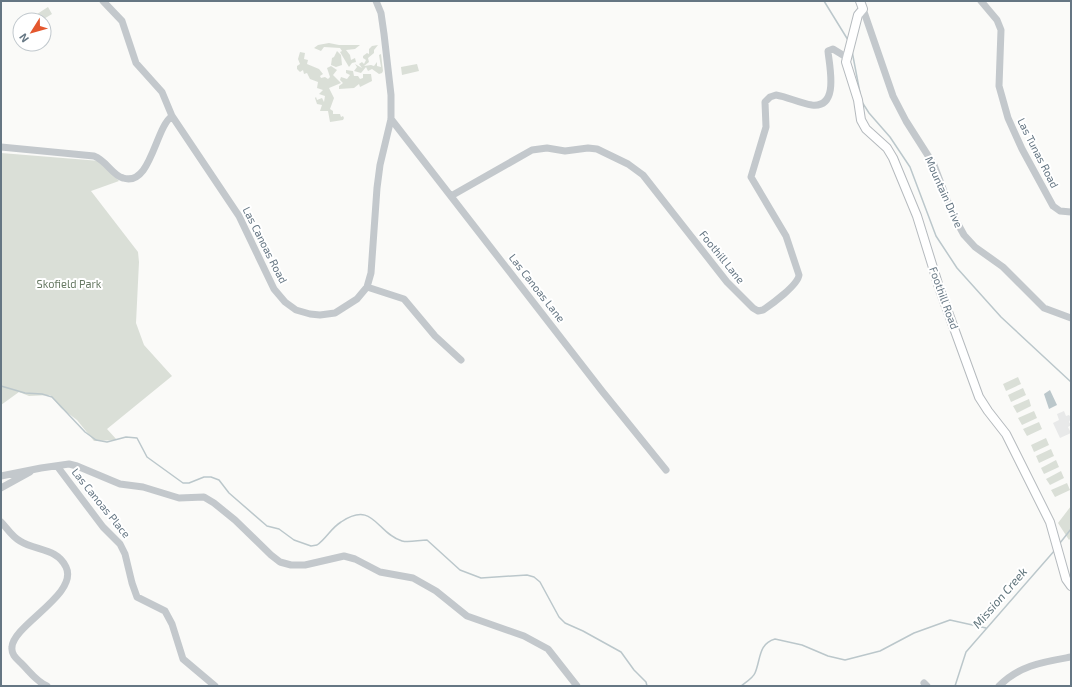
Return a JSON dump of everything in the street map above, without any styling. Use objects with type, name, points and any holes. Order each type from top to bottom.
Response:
[{"type":"main road","name":"Foothill Road","points":[[861,5],[846,57],[848,72],[858,100],[861,120],[866,129],[887,148],[893,158],[917,216],[939,287],[979,397],[1006,434],[1050,522],[1066,579],[1071,586]]},
{"type":"street","name":"Las Canoas Road","points":[[103,1],[122,21],[136,63],[162,92],[172,116],[230,200],[247,231],[270,282],[285,302],[303,313],[330,314],[341,311],[357,299],[367,287],[371,273],[380,165],[391,119],[391,95],[384,34],[381,13],[376,1]]},
{"type":"street","name":"Las Tunas Road","points":[[982,1],[997,20],[1001,30],[999,86],[1008,118],[1053,206],[1060,211],[1071,212]]},
{"type":"street","name":"Mountain Drive","points":[[861,5],[893,96],[906,121],[934,165],[952,215],[964,235],[975,247],[1003,267],[1044,308],[1071,318]]},
{"type":"street","name":"Foothill Lane","points":[[451,196],[532,150],[547,148],[565,151],[593,148],[605,151],[628,164],[643,175],[726,282],[755,310],[763,310],[793,287],[798,280],[799,275],[786,236],[751,177],[766,127],[765,102],[770,96],[776,95],[813,105],[822,102],[829,94],[832,82],[828,51],[833,49],[846,57]]},
{"type":"street","points":[[1,147],[94,156],[104,162],[120,177],[129,179],[136,177],[146,167],[165,123],[172,116]]},
{"type":"street","name":"Las Canoas Lane","points":[[391,119],[602,391],[666,470]]},
{"type":"street","points":[[367,287],[404,299],[435,336],[461,360]]},
{"type":"street","points":[[1,476],[37,468],[68,464],[77,466],[120,484],[143,487],[179,498],[204,497],[235,520],[271,556],[286,564],[309,565],[344,556],[355,559],[380,572],[413,578],[436,591],[467,616],[524,636],[548,649],[577,686]]},
{"type":"street","name":"Las Canoas Place","points":[[57,466],[103,527],[120,544],[125,554],[137,597],[165,611],[172,624],[183,659],[215,686]]},
{"type":"street","points":[[1,488],[37,468]]},
{"type":"street","points":[[1,522],[20,541],[45,549],[56,555],[65,564],[68,572],[66,583],[53,601],[22,631],[13,642],[12,647],[14,655],[33,677],[47,686]]},
{"type":"street","points":[[999,686],[1014,673],[1023,668],[1035,664],[1071,657]]},
{"type":"shaded area","points":[[1050,390],[1057,405],[1049,409],[1044,394]]},
{"type":"shaded area","points":[[1064,411],[1066,416],[1069,415],[1071,418],[1069,422],[1071,425],[1068,427],[1071,433],[1060,438],[1053,423],[1059,420],[1057,414]]},
{"type":"green space","points":[[48,7],[51,12],[40,12]]},
{"type":"green space","points":[[329,43],[339,45],[360,45],[355,49],[346,50],[350,55],[351,60],[355,58],[356,62],[352,63],[349,67],[340,52],[342,51],[340,48],[324,47],[321,51],[314,48],[318,45]]},
{"type":"green space","points":[[378,45],[374,50],[374,53],[368,58],[369,62],[364,66],[374,66],[377,62],[377,66],[381,67],[379,55],[381,54],[382,73],[379,74],[372,69],[368,71],[366,67],[361,73],[354,71],[357,67],[355,64],[362,68],[359,64],[362,62],[364,64],[366,60],[363,56],[367,53],[369,54],[369,49],[372,46]]},
{"type":"green space","points":[[337,51],[341,55],[342,65],[336,67],[331,65],[332,58]]},
{"type":"green space","points":[[300,52],[305,53],[304,59],[308,60],[307,64],[319,69],[323,74],[320,76],[321,78],[325,77],[328,79],[330,77],[327,68],[331,66],[337,70],[333,75],[341,83],[329,88],[334,98],[330,109],[333,111],[333,114],[340,114],[341,117],[343,116],[343,120],[330,122],[328,111],[320,111],[322,105],[317,104],[315,98],[316,97],[317,100],[322,98],[324,102],[325,96],[319,94],[323,90],[317,88],[318,82],[310,79],[307,73],[304,74],[303,70],[300,72],[297,69],[297,66],[300,64],[298,59]]},
{"type":"green space","points":[[417,64],[419,71],[402,75],[401,67]]},
{"type":"green space","points":[[346,70],[353,71],[354,76],[358,76],[360,79],[363,78],[363,74],[371,74],[372,81],[360,87],[359,84],[354,88],[339,89],[339,86],[343,83],[340,80],[341,77],[347,79],[350,75],[346,73]]},
{"type":"green space","name":"Skofield Park","points":[[1,153],[100,161],[119,181],[91,191],[138,252],[139,262],[136,323],[144,345],[172,376],[107,429],[117,440],[94,441],[77,420],[61,408],[50,395],[29,396],[19,392],[1,405]]},
{"type":"green space","points":[[1018,377],[1021,384],[1006,391],[1003,384]]},
{"type":"green space","points":[[1023,388],[1026,395],[1011,402],[1008,395]]},
{"type":"green space","points":[[1029,399],[1031,406],[1017,413],[1013,406]]},
{"type":"green space","points":[[1034,411],[1037,418],[1022,425],[1018,418]]},
{"type":"green space","points":[[1039,422],[1042,429],[1027,436],[1023,429]]},
{"type":"green space","points":[[1046,438],[1049,445],[1034,452],[1031,445]]},
{"type":"green space","points":[[1051,449],[1054,456],[1039,463],[1036,456]]},
{"type":"green space","points":[[1056,460],[1059,467],[1044,474],[1041,468]]},
{"type":"green space","points":[[1061,471],[1064,478],[1050,485],[1046,479]]},
{"type":"green space","points":[[1067,483],[1070,490],[1055,497],[1051,490]]},
{"type":"green space","points":[[1071,506],[1071,538],[1069,540],[1058,523]]},
{"type":"waterway","points":[[824,1],[848,40]]},
{"type":"waterway","points":[[852,51],[860,93]]},
{"type":"waterway","points":[[862,102],[869,113],[890,137],[910,167],[936,236],[957,268],[1001,317],[1071,382]]},
{"type":"waterway","points":[[1,386],[25,393],[42,394],[52,397],[85,432],[96,440],[107,442],[126,437],[137,438],[147,457],[183,483],[189,483],[204,477],[211,477],[219,480],[229,493],[267,526],[279,529],[294,540],[311,546],[317,545],[334,527],[341,522],[352,516],[368,516],[386,532],[402,541],[411,542],[427,540],[460,570],[481,578],[527,575],[534,577],[540,582],[559,617],[565,623],[621,652],[634,670],[646,682],[647,686]]},
{"type":"waterway","name":"Mission Creek","points":[[1060,543],[1071,529]]},
{"type":"waterway","name":"Mission Creek","points":[[955,686],[966,652],[1055,550]]},
{"type":"waterway","points":[[741,686],[754,675],[763,648],[766,644],[775,639],[802,645],[828,656],[845,660],[880,651],[914,633],[950,620],[986,628]]}]
